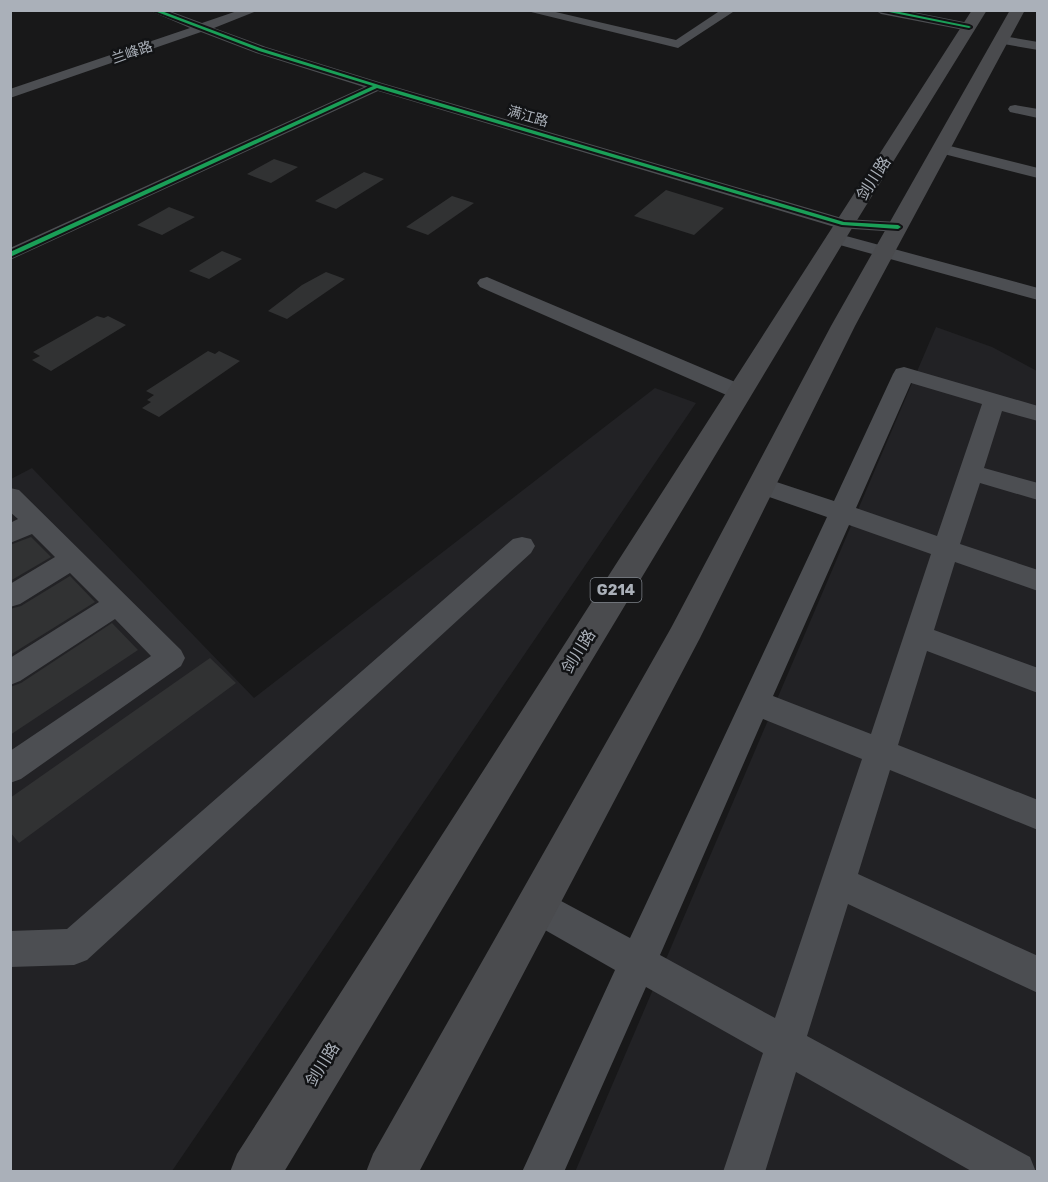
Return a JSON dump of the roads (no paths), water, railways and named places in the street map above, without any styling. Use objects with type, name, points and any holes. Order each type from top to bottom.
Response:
[{"type":"highway","points":[[391,1172],[688,627],[837,336],[1018,10]]},
{"type":"highway","name":"剑川路","points":[[255,1172],[739,392],[844,218],[975,19]]},
{"type":"street","name":"满江路","points":[[154,10],[205,20],[471,98]]},
{"type":"street","points":[[154,10],[162,17],[163,24],[155,41],[203,39],[237,41]]},
{"type":"street","name":"兰峰路","points":[[10,94],[235,10]]},
{"type":"street","points":[[529,10],[678,44],[730,10]]},
{"type":"street","points":[[881,10],[975,19]]},
{"type":"street","name":"兰峰路","points":[[205,20],[253,15]]},
{"type":"street","name":"满江路","points":[[205,20],[237,41],[377,86],[844,218],[891,240]]},
{"type":"street","points":[[1003,40],[1038,46]]},
{"type":"street","name":"兰峰路","points":[[10,87],[155,41]]},
{"type":"street","points":[[10,255],[377,86]]},
{"type":"street","points":[[1015,109],[1038,114]]},
{"type":"street","points":[[942,149],[1038,173]]},
{"type":"street","points":[[844,218],[891,240],[1038,294]]},
{"type":"street","points":[[487,283],[739,392]]},
{"type":"street","points":[[543,1172],[904,374],[1038,414]]},
{"type":"street","points":[[744,1172],[994,401]]},
{"type":"street","points":[[971,472],[1038,492]]},
{"type":"street","points":[[761,485],[1038,581]]},
{"type":"street","points":[[10,496],[171,658],[10,769]]},
{"type":"street","points":[[10,534],[35,521]]},
{"type":"street","points":[[10,949],[74,947],[522,546]]},
{"type":"street","points":[[10,597],[73,559]]},
{"type":"street","points":[[10,673],[118,604]]},
{"type":"street","points":[[918,636],[1038,681]]},
{"type":"street","points":[[755,702],[1038,815]]},
{"type":"street","points":[[838,882],[1038,975]]},
{"type":"street","points":[[536,906],[1015,1172]]}]
